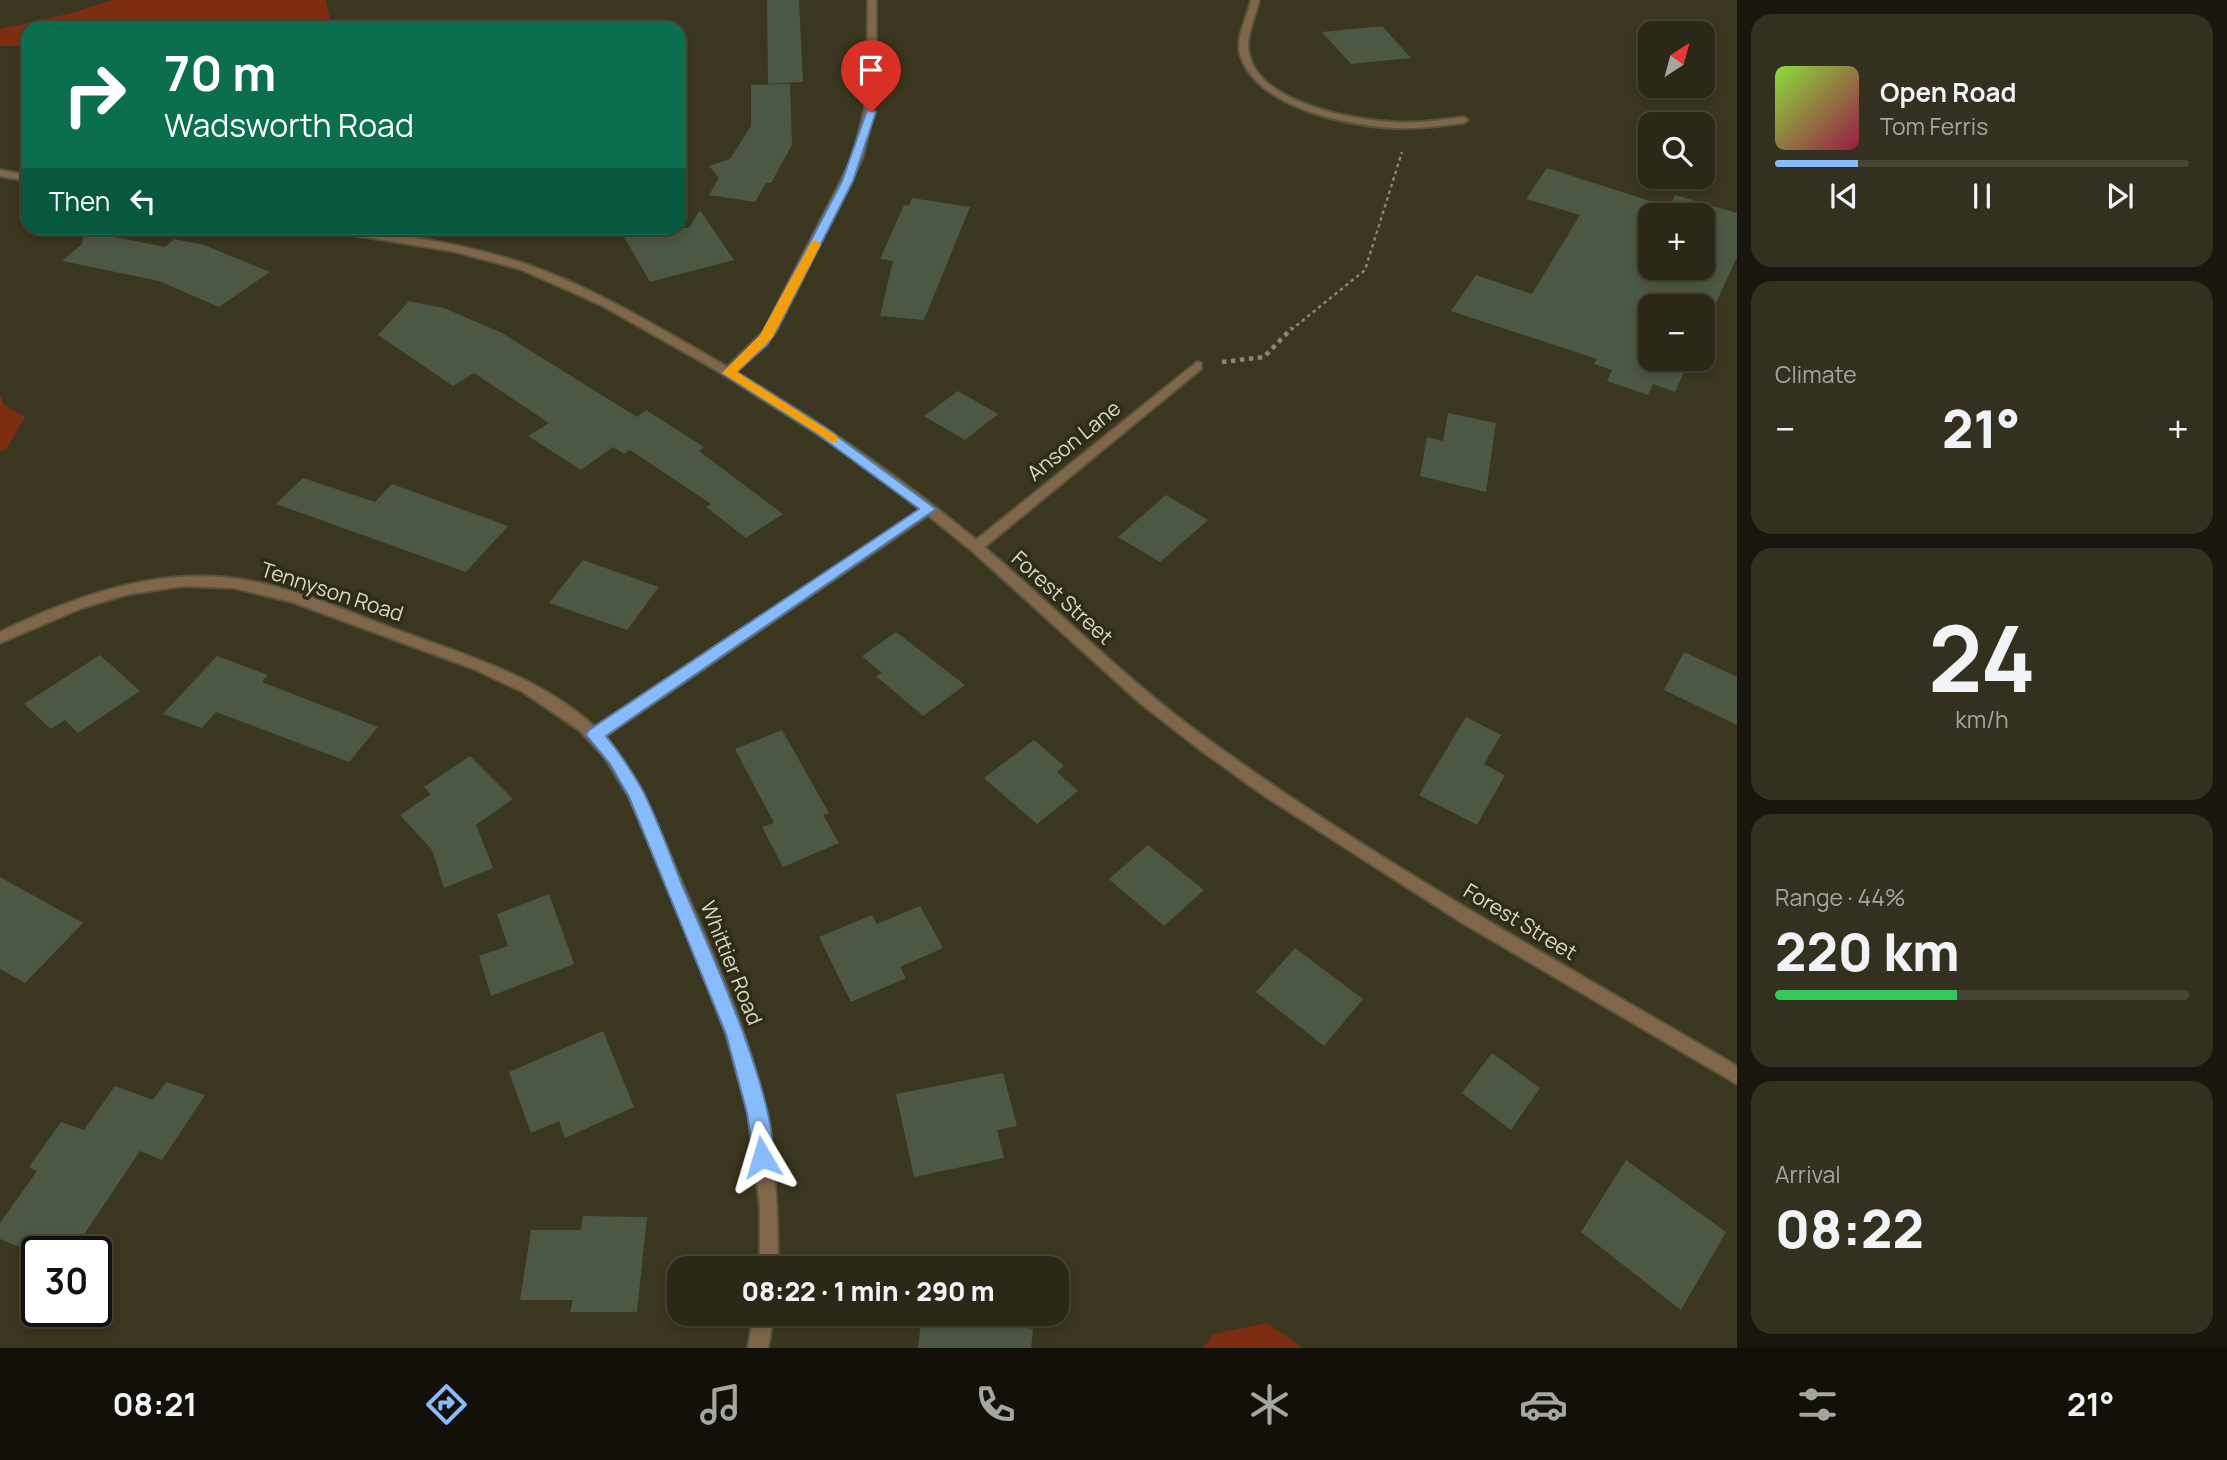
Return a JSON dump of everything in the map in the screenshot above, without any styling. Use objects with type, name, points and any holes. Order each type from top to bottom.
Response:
[{"type":"street","points":[[728,373],[769,333],[858,157],[866,134],[874,91],[872,0]]},
{"type":"street","points":[[1255,0],[1244,52],[1251,70],[1264,82],[1296,102],[1329,114],[1367,122],[1411,125],[1463,120]]},
{"type":"street","points":[[0,173],[21,177]]},
{"type":"street","name":"Forest Street","points":[[370,235],[460,250],[520,265],[588,293],[728,373],[822,431],[929,509],[976,547],[1117,676],[1204,746],[1331,831],[1450,905],[1737,1076]]},
{"type":"street","name":"Anson Lane","points":[[976,547],[1197,366]]},
{"type":"street","points":[[595,735],[929,509]]},
{"type":"street","name":"Tennyson Road","points":[[0,638],[69,606],[136,586],[214,581],[239,584],[293,597],[487,669],[539,695],[595,735]]},
{"type":"street","name":"Whittier Road","points":[[595,735],[616,759],[636,795],[735,1034],[757,1113],[769,1207],[769,1256]]},
{"type":"street","points":[[758,1348],[762,1326]]},
{"type":"path","points":[[1197,366],[1264,357],[1294,326],[1365,270],[1411,125]]},
{"type":"shaded area","points":[[112,0],[326,0],[330,21],[36,21]]},
{"type":"shaded area","points":[[21,24],[21,46],[0,46],[0,29]]},
{"type":"shaded area","points":[[0,395],[4,405],[25,417],[6,449],[0,451]]},
{"type":"shaded area","points":[[1267,1323],[1303,1348],[1203,1348],[1214,1334]]},
{"type":"building","points":[[767,0],[799,0],[803,82],[768,84]]},
{"type":"building","points":[[1382,26],[1411,58],[1351,64],[1322,32]]},
{"type":"building","points":[[790,84],[792,145],[771,183],[766,183],[755,202],[709,195],[719,178],[709,166],[730,159],[751,126],[751,85]]},
{"type":"building","points":[[1547,168],[1656,203],[1638,203],[1638,280],[1715,280],[1715,207],[1737,213],[1737,257],[1715,305],[1715,294],[1638,294],[1638,371],[1685,371],[1675,392],[1653,384],[1648,395],[1607,381],[1612,370],[1594,364],[1597,359],[1451,311],[1476,275],[1532,294],[1580,215],[1526,199]]},
{"type":"building","points":[[1675,195],[1703,203],[1671,203]]},
{"type":"building","points":[[912,198],[970,207],[924,320],[880,316],[893,261],[880,259],[904,205],[909,206]]},
{"type":"building","points":[[700,210],[734,260],[650,282],[623,235],[686,235],[686,228],[689,228]]},
{"type":"building","points":[[84,235],[105,235],[165,247],[174,239],[204,245],[270,272],[219,307],[159,281],[62,261],[82,244]]},
{"type":"building","points":[[409,301],[444,308],[502,333],[637,417],[646,410],[704,447],[699,451],[783,514],[746,538],[706,507],[711,504],[630,450],[624,454],[613,447],[581,470],[528,436],[549,423],[474,373],[453,386],[378,335]]},
{"type":"building","points":[[958,391],[998,414],[965,440],[924,416]]},
{"type":"building","points":[[1448,413],[1496,423],[1486,492],[1420,476],[1427,437],[1443,441]]},
{"type":"building","points":[[303,478],[375,502],[392,484],[508,526],[466,572],[276,504]]},
{"type":"building","points":[[1166,495],[1208,520],[1160,562],[1118,537]]},
{"type":"building","points":[[583,560],[659,587],[627,630],[549,603]]},
{"type":"building","points":[[896,632],[965,685],[923,716],[876,676],[882,673],[862,656]]},
{"type":"building","points":[[1684,652],[1737,677],[1737,725],[1664,690]]},
{"type":"building","points":[[100,655],[140,691],[78,733],[65,720],[51,729],[24,704]]},
{"type":"building","points":[[217,656],[268,675],[262,682],[378,727],[349,762],[216,712],[202,728],[163,714]]},
{"type":"building","points":[[1466,717],[1501,735],[1484,764],[1505,775],[1477,825],[1419,795]]},
{"type":"building","points":[[782,730],[829,813],[823,815],[839,843],[783,867],[762,827],[774,823],[735,749]]},
{"type":"building","points":[[1034,740],[1064,766],[1057,772],[1078,791],[1037,824],[984,778]]},
{"type":"building","points":[[470,756],[513,799],[476,825],[493,868],[444,888],[432,850],[400,815],[431,794],[424,787]]},
{"type":"building","points":[[1148,845],[1204,890],[1164,926],[1109,879]]},
{"type":"building","points":[[0,877],[83,923],[25,983],[0,969]]},
{"type":"building","points":[[549,894],[574,964],[491,996],[479,956],[508,946],[497,914]]},
{"type":"building","points":[[920,906],[943,948],[900,967],[906,978],[851,1002],[819,937],[872,915],[877,924]]},
{"type":"building","points":[[1295,948],[1363,999],[1324,1046],[1256,992]]},
{"type":"building","points":[[603,1031],[634,1107],[565,1138],[559,1121],[531,1133],[509,1072]]},
{"type":"building","points":[[1492,1053],[1540,1088],[1511,1130],[1462,1093]]},
{"type":"building","points":[[1003,1073],[1017,1126],[997,1130],[1004,1158],[914,1177],[896,1094]]},
{"type":"building","points":[[166,1082],[205,1095],[162,1160],[140,1151],[83,1236],[21,1236],[21,1247],[0,1239],[0,1223],[37,1171],[29,1167],[61,1122],[84,1130],[115,1086],[153,1100]]},
{"type":"building","points":[[1626,1160],[1726,1232],[1681,1310],[1581,1232]]},
{"type":"building","points":[[583,1216],[647,1217],[637,1312],[570,1312],[573,1300],[520,1300],[531,1230],[581,1230]]},
{"type":"building","points":[[921,1326],[1016,1326],[1033,1329],[1031,1348],[918,1348]]},
{"type":"slow traffic","points":[[815,244],[766,338],[728,373],[833,439]]},
{"type":"route","points":[[762,1157],[757,1113],[735,1034],[636,795],[616,759],[595,735],[929,509],[822,431],[728,373],[762,342],[772,328],[848,181],[866,134],[871,112]]}]
